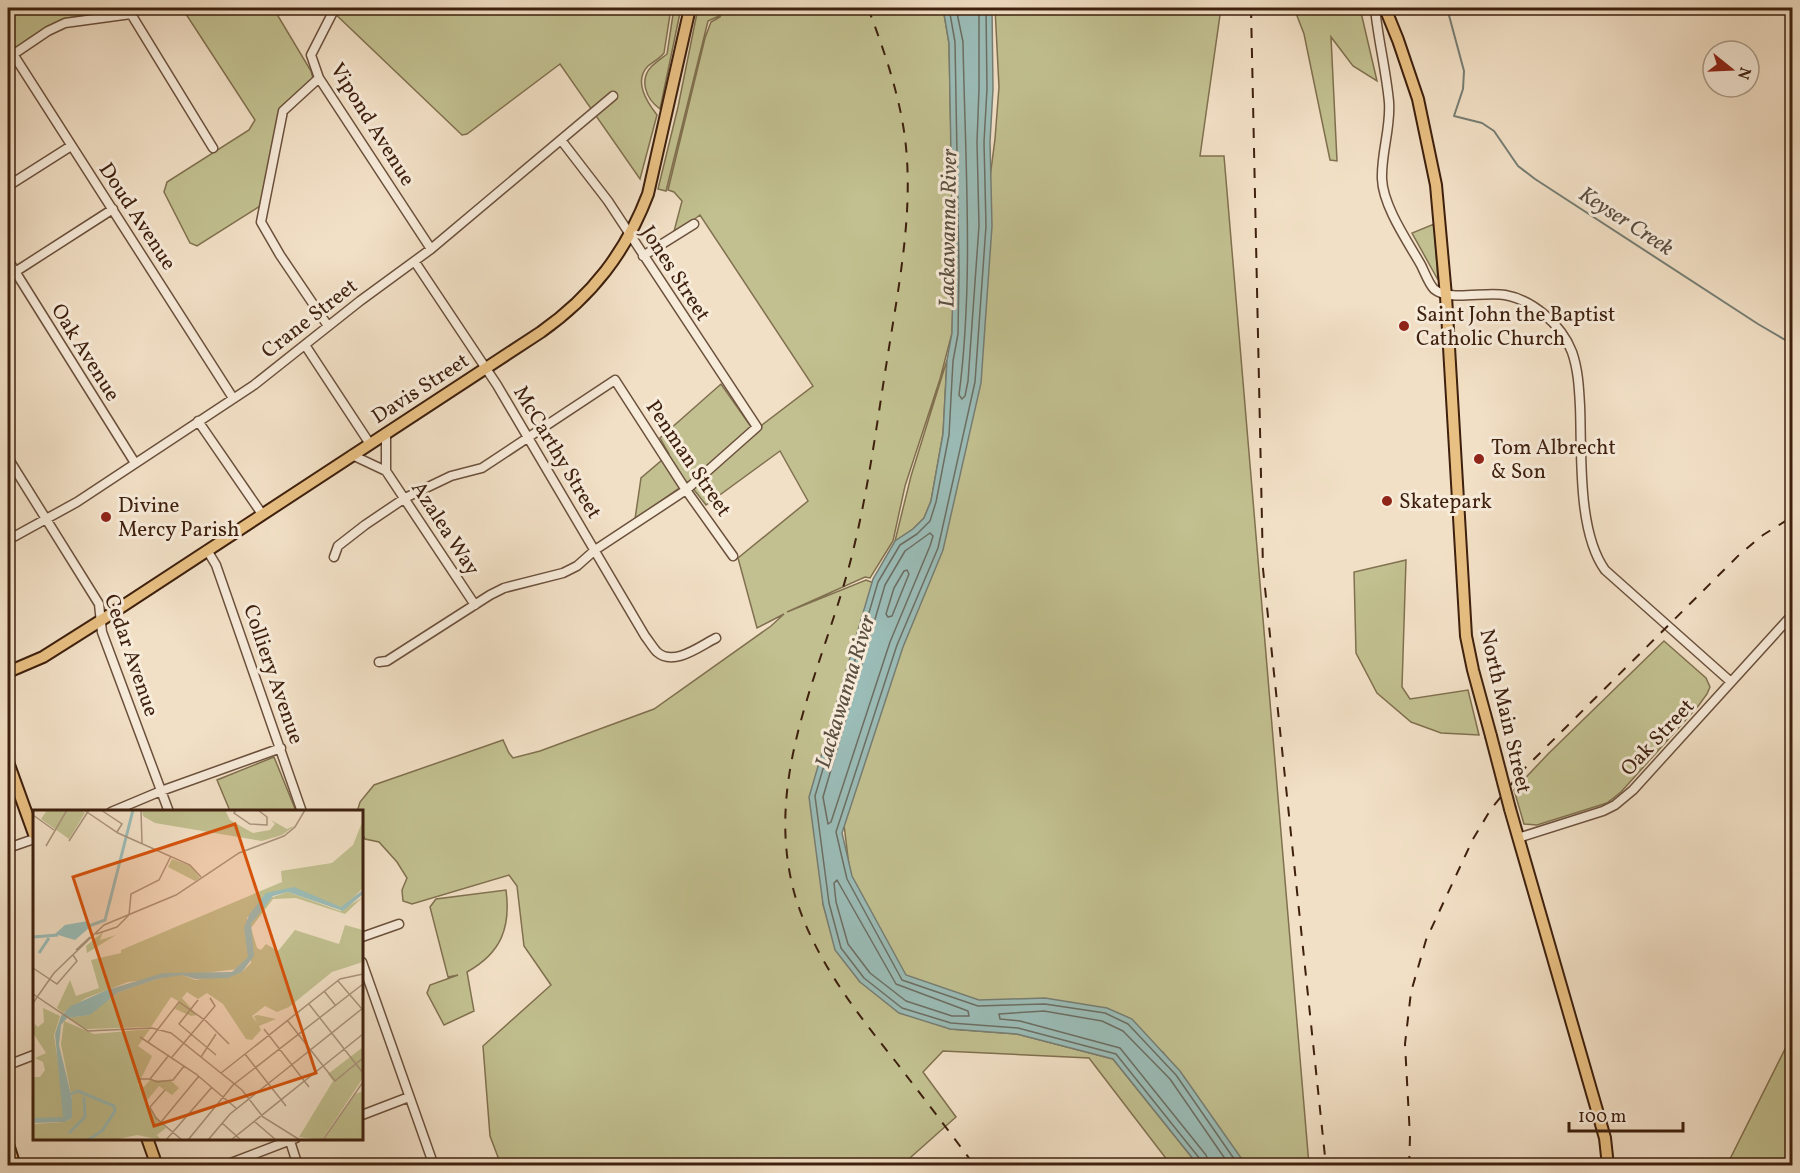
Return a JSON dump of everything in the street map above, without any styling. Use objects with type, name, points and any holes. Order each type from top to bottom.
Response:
[{"type":"main road","name":"Davis Street","points":[[8,672],[43,657],[100,621],[541,332],[575,306],[606,274],[630,236],[642,210],[653,175],[690,8]]},
{"type":"main road","name":"North Main Street","points":[[1385,8],[1418,99],[1436,185],[1446,296],[1466,636],[1518,838],[1605,1138],[1608,1166]]},
{"type":"main road","points":[[8,762],[33,831]]},
{"type":"main road","points":[[148,1140],[157,1166]]},
{"type":"main road","points":[[8,1144],[15,1166]]},
{"type":"street","points":[[1375,8],[1389,102],[1382,162],[1382,183],[1395,218],[1433,288],[1446,296],[1505,295],[1520,300],[1547,316],[1566,339],[1572,352],[1578,378],[1585,511],[1590,540],[1597,558],[1605,570],[1731,682]]},
{"type":"street","name":"Vipond Avenue","points":[[333,10],[311,55],[319,78],[431,249]]},
{"type":"street","points":[[10,56],[48,31],[65,23],[131,14],[213,148]]},
{"type":"street","name":"Doud Avenue","points":[[10,56],[113,209],[233,398]]},
{"type":"street","points":[[319,78],[283,111],[261,222],[280,255],[328,326]]},
{"type":"street","name":"Crane Street","points":[[8,540],[76,502],[254,385],[360,301],[415,262],[613,96]]},
{"type":"street","name":"Jones Street","points":[[561,140],[608,201],[757,427],[686,490]]},
{"type":"street","points":[[8,186],[71,146]]},
{"type":"street","points":[[15,272],[113,209]]},
{"type":"street","points":[[643,256],[694,224]]},
{"type":"street","name":"Oak Avenue","points":[[8,260],[135,463]]},
{"type":"street","name":"McCarthy Street","points":[[415,262],[486,368],[645,636],[657,651],[670,658],[679,657],[716,638]]},
{"type":"street","points":[[305,345],[370,444]]},
{"type":"street","name":"Penman Street","points":[[529,438],[615,380],[686,490],[734,556]]},
{"type":"street","points":[[198,422],[262,514]]},
{"type":"street","name":"Azalea Way","points":[[386,433],[386,471]]},
{"type":"street","points":[[334,557],[338,546],[405,498],[451,476],[483,468],[529,438]]},
{"type":"street","name":"Azalea Way","points":[[352,455],[386,471],[475,605]]},
{"type":"street","name":"Cedar Avenue","points":[[8,458],[99,604],[102,632],[168,810]]},
{"type":"street","points":[[379,662],[387,662],[504,588],[563,573],[577,566],[596,550],[686,490]]},
{"type":"street","name":"Colliery Avenue","points":[[207,550],[216,565],[301,810]]},
{"type":"street","name":"Oak Street","points":[[1518,838],[1615,805],[1633,790],[1792,615]]},
{"type":"street","points":[[116,810],[161,791],[281,748]]},
{"type":"street","points":[[8,848],[33,839]]},
{"type":"street","points":[[363,937],[399,924]]},
{"type":"street","points":[[363,965],[434,1166]]},
{"type":"street","points":[[8,1065],[33,1055]]},
{"type":"street","points":[[363,1115],[409,1097]]},
{"type":"street","points":[[223,1166],[288,1140]]},
{"type":"street","points":[[291,1140],[298,1166]]},
{"type":"shaded area","points":[[8,8],[122,8],[63,19],[8,53]]},
{"type":"shaded area","points":[[182,8],[283,8],[278,16],[311,71],[315,85],[288,109],[268,201],[197,246],[190,243],[164,192],[167,182],[249,130],[255,120]]},
{"type":"shaded area","points":[[329,8],[671,8],[664,53],[648,66],[642,78],[643,91],[657,115],[640,179],[560,64],[467,134],[462,135]]},
{"type":"shaded area","points":[[674,8],[681,8],[660,109],[648,95],[645,78],[651,67],[667,54]]},
{"type":"shaded area","points":[[698,8],[722,8],[719,16],[708,21],[666,191],[658,189],[678,107]]},
{"type":"shaded area","points":[[724,8],[943,8],[949,43],[954,280],[952,333],[940,379],[905,486],[893,541],[870,578],[865,577],[787,612],[866,580],[874,583],[823,904],[836,950],[860,982],[950,1029],[1017,1034],[1113,1059],[1198,1165],[1171,1165],[1089,1058],[943,1051],[923,1072],[956,1117],[902,1165],[501,1165],[490,1136],[483,1046],[551,985],[524,946],[517,886],[509,875],[412,904],[403,901],[402,890],[407,878],[397,862],[379,842],[365,839],[363,835],[363,810],[358,810],[360,802],[374,785],[503,740],[513,758],[540,751],[654,709],[771,626],[784,614],[757,628],[738,558],[808,501],[780,451],[706,505],[688,482],[635,519],[641,478],[669,454],[660,438],[721,384],[756,434],[762,425],[813,386],[700,215],[673,235],[682,201],[674,192],[668,190],[705,38],[711,22],[720,17]]},
{"type":"shaded area","points":[[995,8],[1221,8],[1200,156],[1224,156],[1309,1165],[1231,1165],[1208,1132],[1163,1052],[1095,1020],[973,1006],[901,979],[851,882],[844,825],[905,621],[974,301],[995,139],[999,87]]},
{"type":"shaded area","points":[[1294,8],[1360,8],[1377,81],[1353,66],[1331,37],[1337,161],[1330,160],[1304,34]]},
{"type":"shaded area","points":[[1434,224],[1438,280],[1412,233]]},
{"type":"shaded area","points":[[947,360],[943,434],[931,501],[924,518],[895,541],[911,476]]},
{"type":"shaded area","points":[[1406,560],[1402,687],[1410,699],[1468,690],[1479,735],[1441,733],[1411,722],[1377,693],[1356,653],[1354,572]]},
{"type":"shaded area","points":[[1664,641],[1706,678],[1710,687],[1699,705],[1621,792],[1607,803],[1537,825],[1524,824],[1514,790]]},
{"type":"shaded area","points":[[274,757],[296,810],[230,810],[217,780]]},
{"type":"shaded area","points":[[506,890],[507,916],[501,938],[488,957],[467,972],[474,1011],[444,1025],[427,993],[430,985],[458,975],[448,977],[430,907],[436,899]]},
{"type":"shaded area","points":[[1792,1035],[1792,1165],[1727,1165]]},
{"type":"water","name":"Lackawanna River","points":[[943,8],[992,8],[993,89],[990,142],[992,226],[981,383],[943,550],[903,647],[842,833],[852,876],[906,975],[979,1000],[1045,998],[1107,1008],[1132,1019],[1180,1071],[1246,1165],[1198,1165],[1113,1059],[1017,1034],[950,1029],[899,1013],[860,982],[835,950],[823,904],[809,797],[873,579],[895,541],[924,518],[931,501],[943,434],[947,360],[952,333],[953,270],[949,43]]},
{"type":"waterway","name":"Keyser Creek","points":[[1447,8],[1464,71],[1463,89],[1454,116],[1482,123],[1494,131],[1518,166],[1535,179],[1792,344]]},
{"type":"railway","points":[[868,8],[890,72],[905,138],[908,192],[904,247],[860,520],[847,574],[809,694],[789,774],[785,815],[787,857],[796,899],[804,922],[838,985],[975,1166]]},
{"type":"railway","points":[[1251,8],[1263,569],[1326,1166]]},
{"type":"railway","points":[[1409,1166],[1410,1137],[1405,1044],[1411,992],[1426,940],[1473,839],[1491,809],[1521,772],[1740,554],[1763,535],[1792,517]]},
{"type":"place","name":"Saint John the Baptist Catholic Church","points":[[1404,326]]},
{"type":"place","name":"Tom Albrecht & Son","points":[[1479,459]]},
{"type":"place","name":"Skatepark","points":[[1387,501]]},
{"type":"place","name":"Divine Mercy Parish","points":[[106,517]]}]
